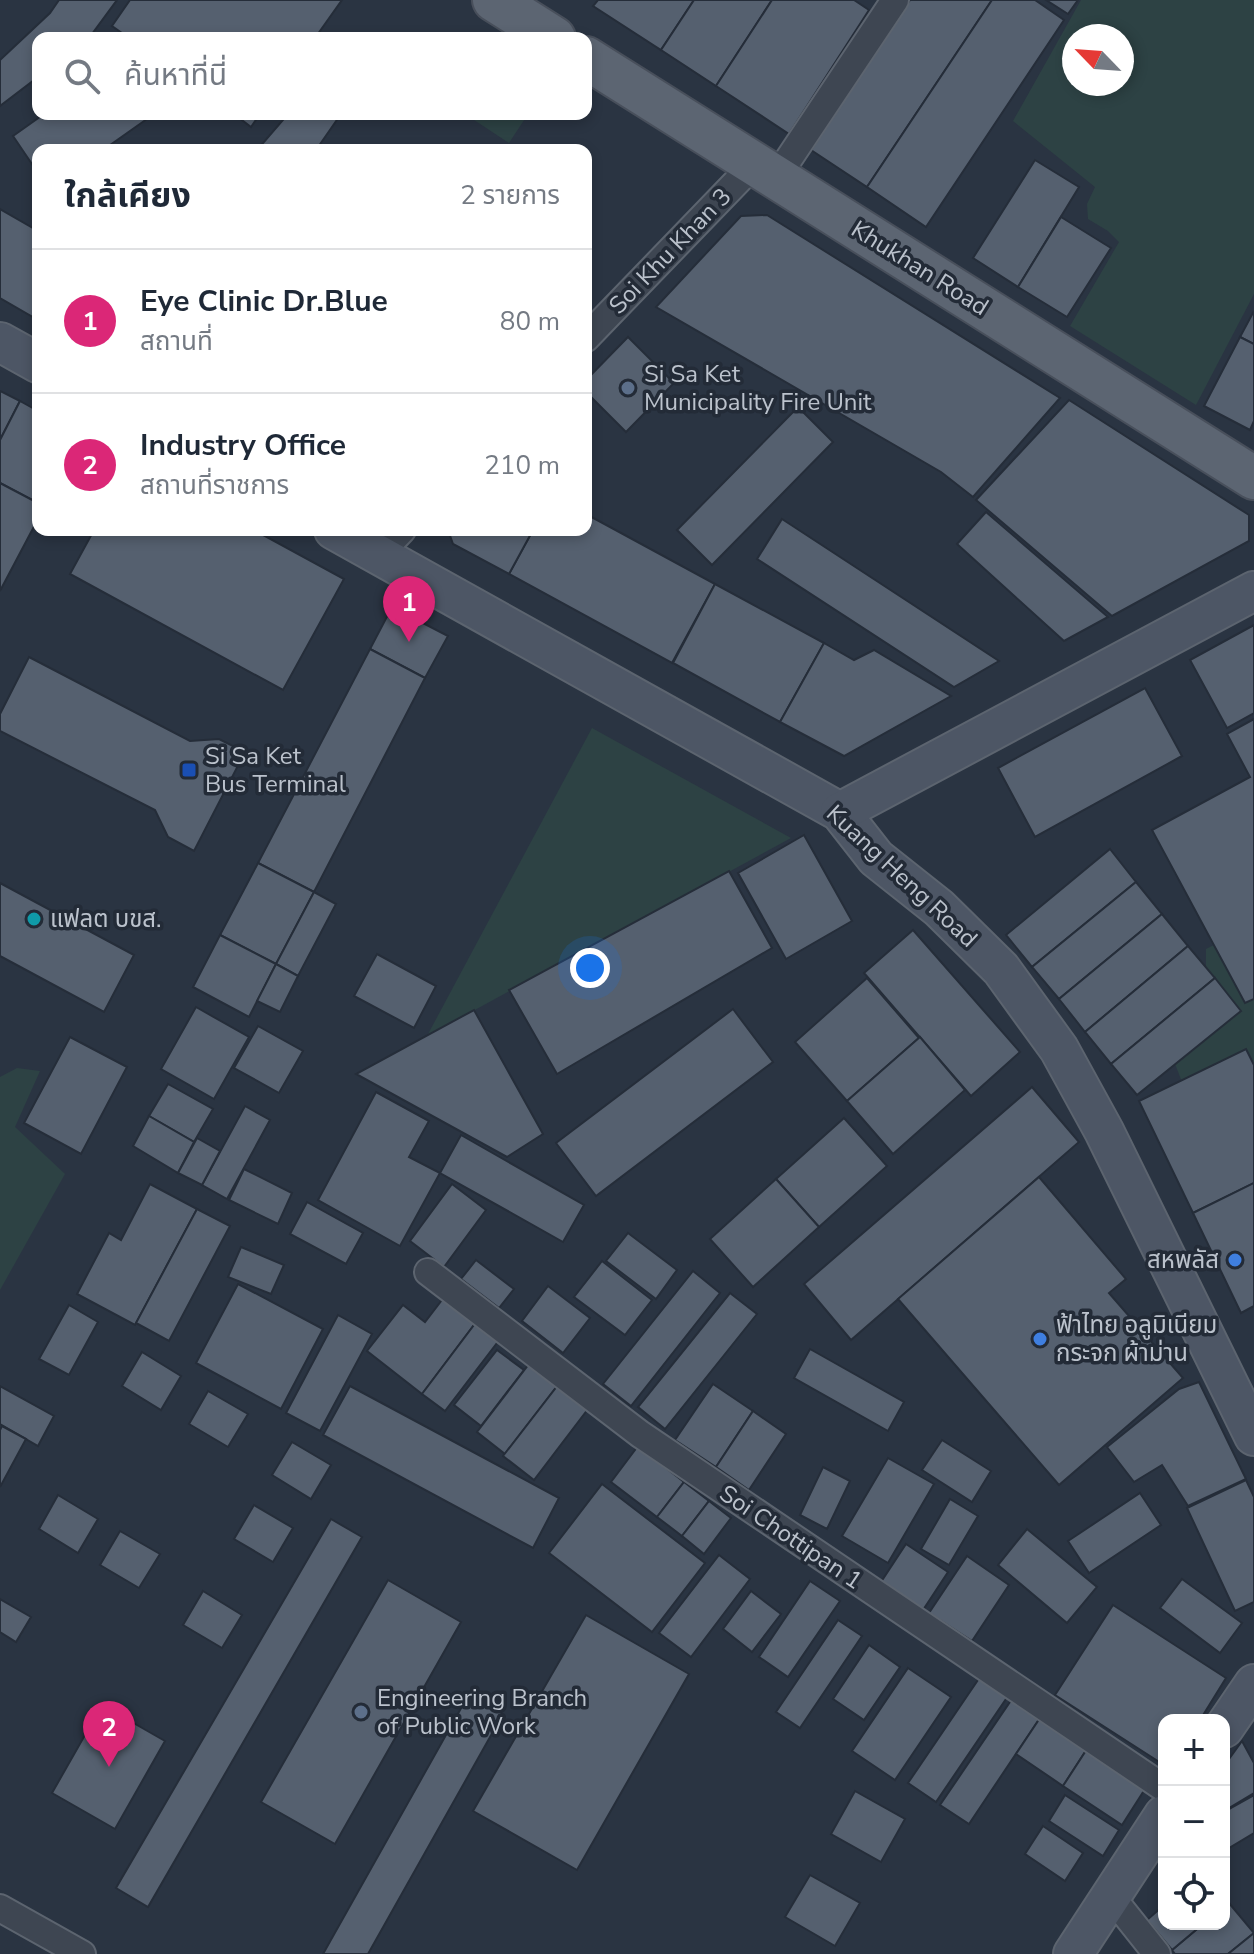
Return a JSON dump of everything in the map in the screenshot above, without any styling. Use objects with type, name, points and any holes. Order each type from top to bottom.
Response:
[{"type":"main road","points":[[494,0],[545,32]]},
{"type":"main road","name":"Khukhan Road","points":[[592,62],[1254,478]]},
{"type":"street","name":"Soi Khu Khan 3","points":[[592,332],[765,171],[895,0]]},
{"type":"street","points":[[0,342],[32,360]]},
{"type":"street","name":"Kuang Heng Road","points":[[362,536],[390,542],[840,812],[876,858],[939,908],[1001,969],[1059,1049],[1104,1131],[1254,1436]]},
{"type":"street","points":[[840,812],[1254,591]]},
{"type":"street","name":"Soi Chottipan 1","points":[[428,1272],[640,1434],[1161,1786]]},
{"type":"street","points":[[1230,1719],[1254,1684]]},
{"type":"street","points":[[1073,1954],[1158,1824]]},
{"type":"street","points":[[1110,1895],[1157,1954]]},
{"type":"street","points":[[0,1908],[82,1954]]},
{"type":"green space","points":[[1081,0],[1254,0],[1254,294],[1196,405],[1070,326],[1119,242],[1088,219],[1087,204],[1095,187],[1013,121],[1062,34],[1062,96],[1134,96],[1134,24],[1068,24]]},
{"type":"green space","points":[[474,120],[524,120],[509,143]]},
{"type":"green space","points":[[592,728],[791,838],[427,1036]]},
{"type":"green space","points":[[1247,928],[1254,935],[1254,1129],[1189,1100],[1170,1051],[1206,979],[1206,949]]},
{"type":"green space","points":[[17,1068],[40,1071],[15,1127],[65,1174],[0,1290],[0,1077]]},
{"type":"building","points":[[59,0],[117,0],[93,32],[32,32],[32,82],[0,106],[0,60],[50,13]]},
{"type":"building","points":[[130,0],[342,0],[319,32],[120,32],[112,26]]},
{"type":"building","points":[[598,0],[694,0],[661,50],[593,6]]},
{"type":"building","points":[[694,0],[772,0],[716,86],[661,50]]},
{"type":"building","points":[[772,0],[854,0],[869,10],[789,134],[716,86]]},
{"type":"building","points":[[910,0],[992,0],[867,187],[811,150]]},
{"type":"building","points":[[992,0],[1035,0],[1064,20],[926,227],[867,187]]},
{"type":"building","points":[[1046,0],[1078,0],[1068,14]]},
{"type":"building","points":[[36,120],[146,120],[112,144],[32,144],[32,164],[13,136]]},
{"type":"building","points":[[242,120],[256,120],[251,127]]},
{"type":"building","points":[[283,120],[337,120],[320,144],[262,144]]},
{"type":"building","points":[[1035,160],[1079,187],[1018,287],[973,258]]},
{"type":"building","points":[[0,209],[32,228],[32,317],[0,298]]},
{"type":"building","points":[[767,215],[1060,398],[973,497],[941,472],[656,307],[741,216]]},
{"type":"building","points":[[1061,217],[1111,248],[1067,317],[1018,287]]},
{"type":"building","points":[[1254,311],[1254,344],[1240,337]]},
{"type":"building","name":"Si Sa Ket Municipality Fire Unit","points":[[628,337],[674,383],[626,432],[592,398],[592,374]]},
{"type":"building","points":[[1240,337],[1254,344],[1254,421],[1250,430],[1204,406]]},
{"type":"building","points":[[0,391],[20,401],[0,440]]},
{"type":"building","points":[[1069,400],[1249,515],[1249,541],[1112,616],[976,500]]},
{"type":"building","points":[[20,401],[32,408],[32,500],[0,483],[0,440]]},
{"type":"building","points":[[798,407],[833,442],[712,565],[677,530]]},
{"type":"building","points":[[0,483],[32,500],[32,530],[0,591]]},
{"type":"building","points":[[986,512],[1108,617],[1064,641],[957,544]]},
{"type":"building","points":[[592,517],[715,584],[672,663],[509,574],[530,536],[592,536]]},
{"type":"building","points":[[782,519],[999,661],[954,687],[757,559]]},
{"type":"building","points":[[91,536],[265,536],[344,579],[283,690],[70,574]]},
{"type":"building","points":[[450,536],[530,536],[509,574],[453,544]]},
{"type":"building","points":[[715,584],[824,643],[780,722],[673,663]]},
{"type":"building","points":[[392,607],[448,636],[425,678],[370,649]]},
{"type":"building","points":[[1254,625],[1254,713],[1227,728],[1190,660]]},
{"type":"building","points":[[824,643],[854,660],[874,650],[951,696],[844,756],[780,722]]},
{"type":"building","points":[[370,649],[425,678],[314,892],[258,863]]},
{"type":"building","points":[[29,657],[190,741],[219,739],[245,752],[194,851],[168,837],[155,810],[0,731],[0,714]]},
{"type":"building","points":[[1145,688],[1182,756],[1035,837],[998,768]]},
{"type":"building","points":[[1254,719],[1254,999],[1245,1003],[1152,830],[1250,777],[1227,734]]},
{"type":"building","points":[[804,835],[852,921],[786,959],[738,873]]},
{"type":"building","points":[[1110,849],[1136,882],[1032,967],[1006,935]]},
{"type":"building","points":[[258,863],[314,892],[276,964],[220,935]]},
{"type":"building","points":[[729,871],[772,948],[557,1074],[509,990]]},
{"type":"building","points":[[1136,882],[1162,914],[1059,999],[1032,967]]},
{"type":"building","name":"แฟลต บขส.","points":[[0,883],[134,955],[104,1012],[0,956]]},
{"type":"building","points":[[314,892],[336,904],[298,976],[276,964]]},
{"type":"building","points":[[1162,914],[1188,946],[1085,1032],[1059,999]]},
{"type":"building","points":[[913,930],[1020,1052],[971,1096],[864,973]]},
{"type":"building","points":[[220,935],[276,964],[249,1017],[193,987]]},
{"type":"building","points":[[1188,946],[1215,978],[1111,1064],[1085,1032]]},
{"type":"building","points":[[377,954],[436,986],[414,1028],[354,996]]},
{"type":"building","points":[[276,964],[298,976],[280,1012],[257,1001]]},
{"type":"building","points":[[867,978],[919,1038],[847,1101],[795,1042]]},
{"type":"building","points":[[1215,978],[1241,1011],[1137,1095],[1111,1064]]},
{"type":"building","points":[[196,1007],[249,1037],[214,1099],[161,1069]]},
{"type":"building","points":[[733,1009],[773,1062],[596,1196],[556,1143]]},
{"type":"building","points":[[474,1010],[543,1134],[507,1157],[356,1074]]},
{"type":"building","points":[[258,1026],[303,1051],[279,1093],[234,1068]]},
{"type":"building","points":[[70,1037],[127,1067],[81,1154],[24,1123]]},
{"type":"building","points":[[920,1037],[965,1090],[893,1154],[847,1101]]},
{"type":"building","points":[[1246,1049],[1254,1065],[1254,1183],[1193,1213],[1139,1101]]},
{"type":"building","points":[[168,1084],[213,1109],[194,1142],[149,1116]]},
{"type":"building","points":[[1032,1087],[1079,1142],[851,1340],[804,1284]]},
{"type":"building","points":[[376,1092],[429,1121],[409,1157],[440,1173],[400,1246],[318,1200]]},
{"type":"building","points":[[245,1106],[270,1120],[227,1199],[202,1185]]},
{"type":"building","points":[[149,1116],[194,1142],[178,1173],[133,1146]]},
{"type":"building","points":[[844,1118],[887,1166],[819,1227],[776,1179]]},
{"type":"building","points":[[461,1135],[584,1205],[563,1242],[440,1173]]},
{"type":"building","points":[[197,1138],[220,1151],[202,1185],[178,1173]]},
{"type":"building","points":[[244,1169],[292,1193],[278,1224],[229,1200]]},
{"type":"building","name":"ฟ้าไทย อลูมิเนียม กระจก ผ้าม่าน","points":[[1039,1177],[1126,1279],[1109,1293],[1183,1378],[1059,1485],[898,1299]]},
{"type":"building","points":[[776,1179],[819,1227],[753,1287],[710,1239]]},
{"type":"building","name":"สหพลัส","points":[[1254,1183],[1254,1306],[1241,1313],[1193,1213]]},
{"type":"building","points":[[150,1184],[197,1209],[135,1325],[77,1294],[109,1233],[121,1240]]},
{"type":"building","points":[[452,1184],[486,1210],[444,1267],[410,1241]]},
{"type":"building","points":[[307,1202],[363,1233],[346,1264],[290,1234]]},
{"type":"building","points":[[197,1209],[230,1226],[169,1341],[136,1323]]},
{"type":"building","points":[[628,1233],[677,1270],[656,1299],[606,1261]]},
{"type":"building","points":[[241,1247],[284,1265],[271,1294],[228,1277]]},
{"type":"building","points":[[476,1260],[514,1289],[499,1308],[461,1279]]},
{"type":"building","points":[[602,1261],[652,1300],[625,1335],[574,1297]]},
{"type":"building","points":[[693,1271],[720,1293],[631,1406],[603,1384]]},
{"type":"building","points":[[238,1284],[323,1329],[281,1409],[196,1363]]},
{"type":"building","points":[[548,1286],[590,1318],[563,1353],[522,1321]]},
{"type":"building","points":[[730,1293],[757,1314],[665,1429],[638,1407]]},
{"type":"building","points":[[445,1296],[477,1321],[422,1394],[367,1351],[403,1305],[425,1322]]},
{"type":"building","points":[[69,1305],[98,1322],[69,1375],[39,1359]]},
{"type":"building","points":[[338,1315],[372,1334],[320,1431],[286,1413]]},
{"type":"building","points":[[477,1321],[500,1339],[445,1411],[422,1394]]},
{"type":"building","points":[[810,1349],[904,1402],[888,1431],[794,1378]]},
{"type":"building","points":[[497,1350],[524,1370],[481,1426],[454,1405]]},
{"type":"building","points":[[142,1352],[181,1376],[161,1410],[122,1386]]},
{"type":"building","points":[[529,1364],[558,1385],[505,1454],[477,1432]]},
{"type":"building","points":[[1199,1382],[1246,1479],[1188,1506],[1162,1465],[1134,1482],[1107,1447],[1179,1389]]},
{"type":"building","points":[[713,1384],[753,1411],[716,1467],[675,1440]]},
{"type":"building","points":[[558,1385],[588,1409],[534,1480],[503,1456]]},
{"type":"building","points":[[0,1386],[54,1416],[38,1446],[0,1424]]},
{"type":"building","points":[[350,1386],[559,1498],[533,1548],[323,1435]]},
{"type":"building","points":[[208,1391],[248,1414],[228,1447],[189,1424]]},
{"type":"building","points":[[753,1411],[786,1434],[749,1490],[716,1467]]},
{"type":"building","points":[[2,1426],[26,1439],[0,1487],[0,1430]]},
{"type":"building","points":[[942,1440],[991,1471],[972,1502],[922,1470]]},
{"type":"building","points":[[292,1442],[331,1465],[311,1499],[272,1475]]},
{"type":"building","points":[[638,1446],[684,1482],[657,1517],[611,1482]]},
{"type":"building","points":[[888,1458],[934,1484],[888,1563],[842,1536]]},
{"type":"building","points":[[823,1467],[850,1481],[827,1529],[800,1515]]},
{"type":"building","points":[[1246,1480],[1254,1497],[1254,1602],[1235,1611],[1187,1508]]},
{"type":"building","points":[[684,1482],[709,1501],[682,1536],[657,1517]]},
{"type":"building","points":[[602,1484],[705,1563],[652,1632],[549,1553]]},
{"type":"building","points":[[1140,1493],[1161,1525],[1089,1573],[1068,1541]]},
{"type":"building","points":[[58,1495],[98,1519],[78,1553],[39,1529]]},
{"type":"building","points":[[950,1499],[978,1516],[949,1565],[921,1549]]},
{"type":"building","points":[[709,1501],[731,1518],[704,1554],[682,1536]]},
{"type":"building","points":[[254,1505],[293,1528],[273,1562],[234,1539]]},
{"type":"building","points":[[331,1519],[362,1537],[148,1907],[116,1888]]},
{"type":"building","points":[[1027,1529],[1097,1587],[1067,1623],[998,1565]]},
{"type":"building","points":[[120,1531],[160,1554],[139,1588],[100,1565]]},
{"type":"building","points":[[906,1544],[948,1572],[923,1610],[881,1582]]},
{"type":"building","points":[[719,1555],[750,1579],[691,1657],[659,1633]]},
{"type":"building","points":[[967,1556],[1009,1585],[972,1641],[929,1613]]},
{"type":"building","points":[[1182,1579],[1242,1623],[1220,1653],[1160,1608]]},
{"type":"building","name":"Engineering Branch of Public Work","points":[[388,1580],[461,1622],[335,1844],[261,1802]]},
{"type":"building","points":[[810,1581],[840,1601],[788,1677],[759,1657]]},
{"type":"building","points":[[203,1591],[242,1615],[222,1648],[183,1625]]},
{"type":"building","points":[[751,1591],[781,1614],[752,1652],[723,1629]]},
{"type":"building","points":[[0,1599],[31,1617],[16,1642],[0,1632]]},
{"type":"building","points":[[1113,1605],[1226,1678],[1204,1714],[1158,1714],[1158,1761],[1055,1695]]},
{"type":"building","points":[[586,1615],[689,1674],[577,1870],[473,1811]]},
{"type":"building","points":[[838,1620],[862,1636],[800,1728],[776,1712]]},
{"type":"building","points":[[869,1645],[900,1667],[864,1720],[833,1699]]},
{"type":"building","points":[[908,1668],[951,1697],[895,1780],[852,1751]]},
{"type":"building","points":[[980,1677],[1008,1696],[936,1802],[908,1783]]},
{"type":"building","points":[[469,1694],[503,1714],[368,1954],[323,1954]]},
{"type":"building","points":[[1012,1699],[1040,1718],[969,1824],[940,1805]]},
{"type":"building","points":[[102,1705],[165,1741],[115,1829],[52,1793]]},
{"type":"building","points":[[1040,1718],[1087,1749],[1063,1786],[1016,1754]]},
{"type":"building","points":[[1242,1741],[1254,1763],[1254,1793],[1230,1807],[1230,1786],[1230,1758]]},
{"type":"building","points":[[1087,1749],[1145,1789],[1122,1825],[1063,1786]]},
{"type":"building","points":[[855,1791],[905,1819],[881,1862],[831,1834]]},
{"type":"building","points":[[1065,1795],[1119,1830],[1103,1856],[1049,1821]]},
{"type":"building","points":[[1254,1795],[1254,1833],[1230,1847],[1230,1809]]},
{"type":"building","points":[[1043,1826],[1083,1853],[1065,1881],[1025,1854]]},
{"type":"building","points":[[810,1875],[860,1903],[835,1946],[785,1917]]},
{"type":"building","points":[[1230,1904],[1254,1933],[1228,1954],[1175,1954],[1172,1950],[1196,1930],[1230,1930]]},
{"type":"building","points":[[1158,1910],[1158,1930],[1196,1930],[1172,1950],[1147,1920]]},
{"type":"building","points":[[1254,1933],[1254,1954],[1228,1954]]},
{"type":"place","name":"Si Sa Ket Municipality Fire Unit","points":[[628,388]]},
{"type":"place","name":"Eye Clinic Dr.Blue","points":[[409,642]]},
{"type":"place","name":"Si Sa Ket Bus Terminal","points":[[189,770]]},
{"type":"place","name":"แฟลต บขส.","points":[[34,919]]},
{"type":"place","name":"สหพลัส","points":[[1235,1260]]},
{"type":"place","name":"ฟ้าไทย อลูมิเนียม กระจก ผ้าม่าน","points":[[1040,1339]]},
{"type":"place","name":"Engineering Branch of Public Work","points":[[361,1712]]},
{"type":"place","name":"Industry Office","points":[[109,1767]]}]
